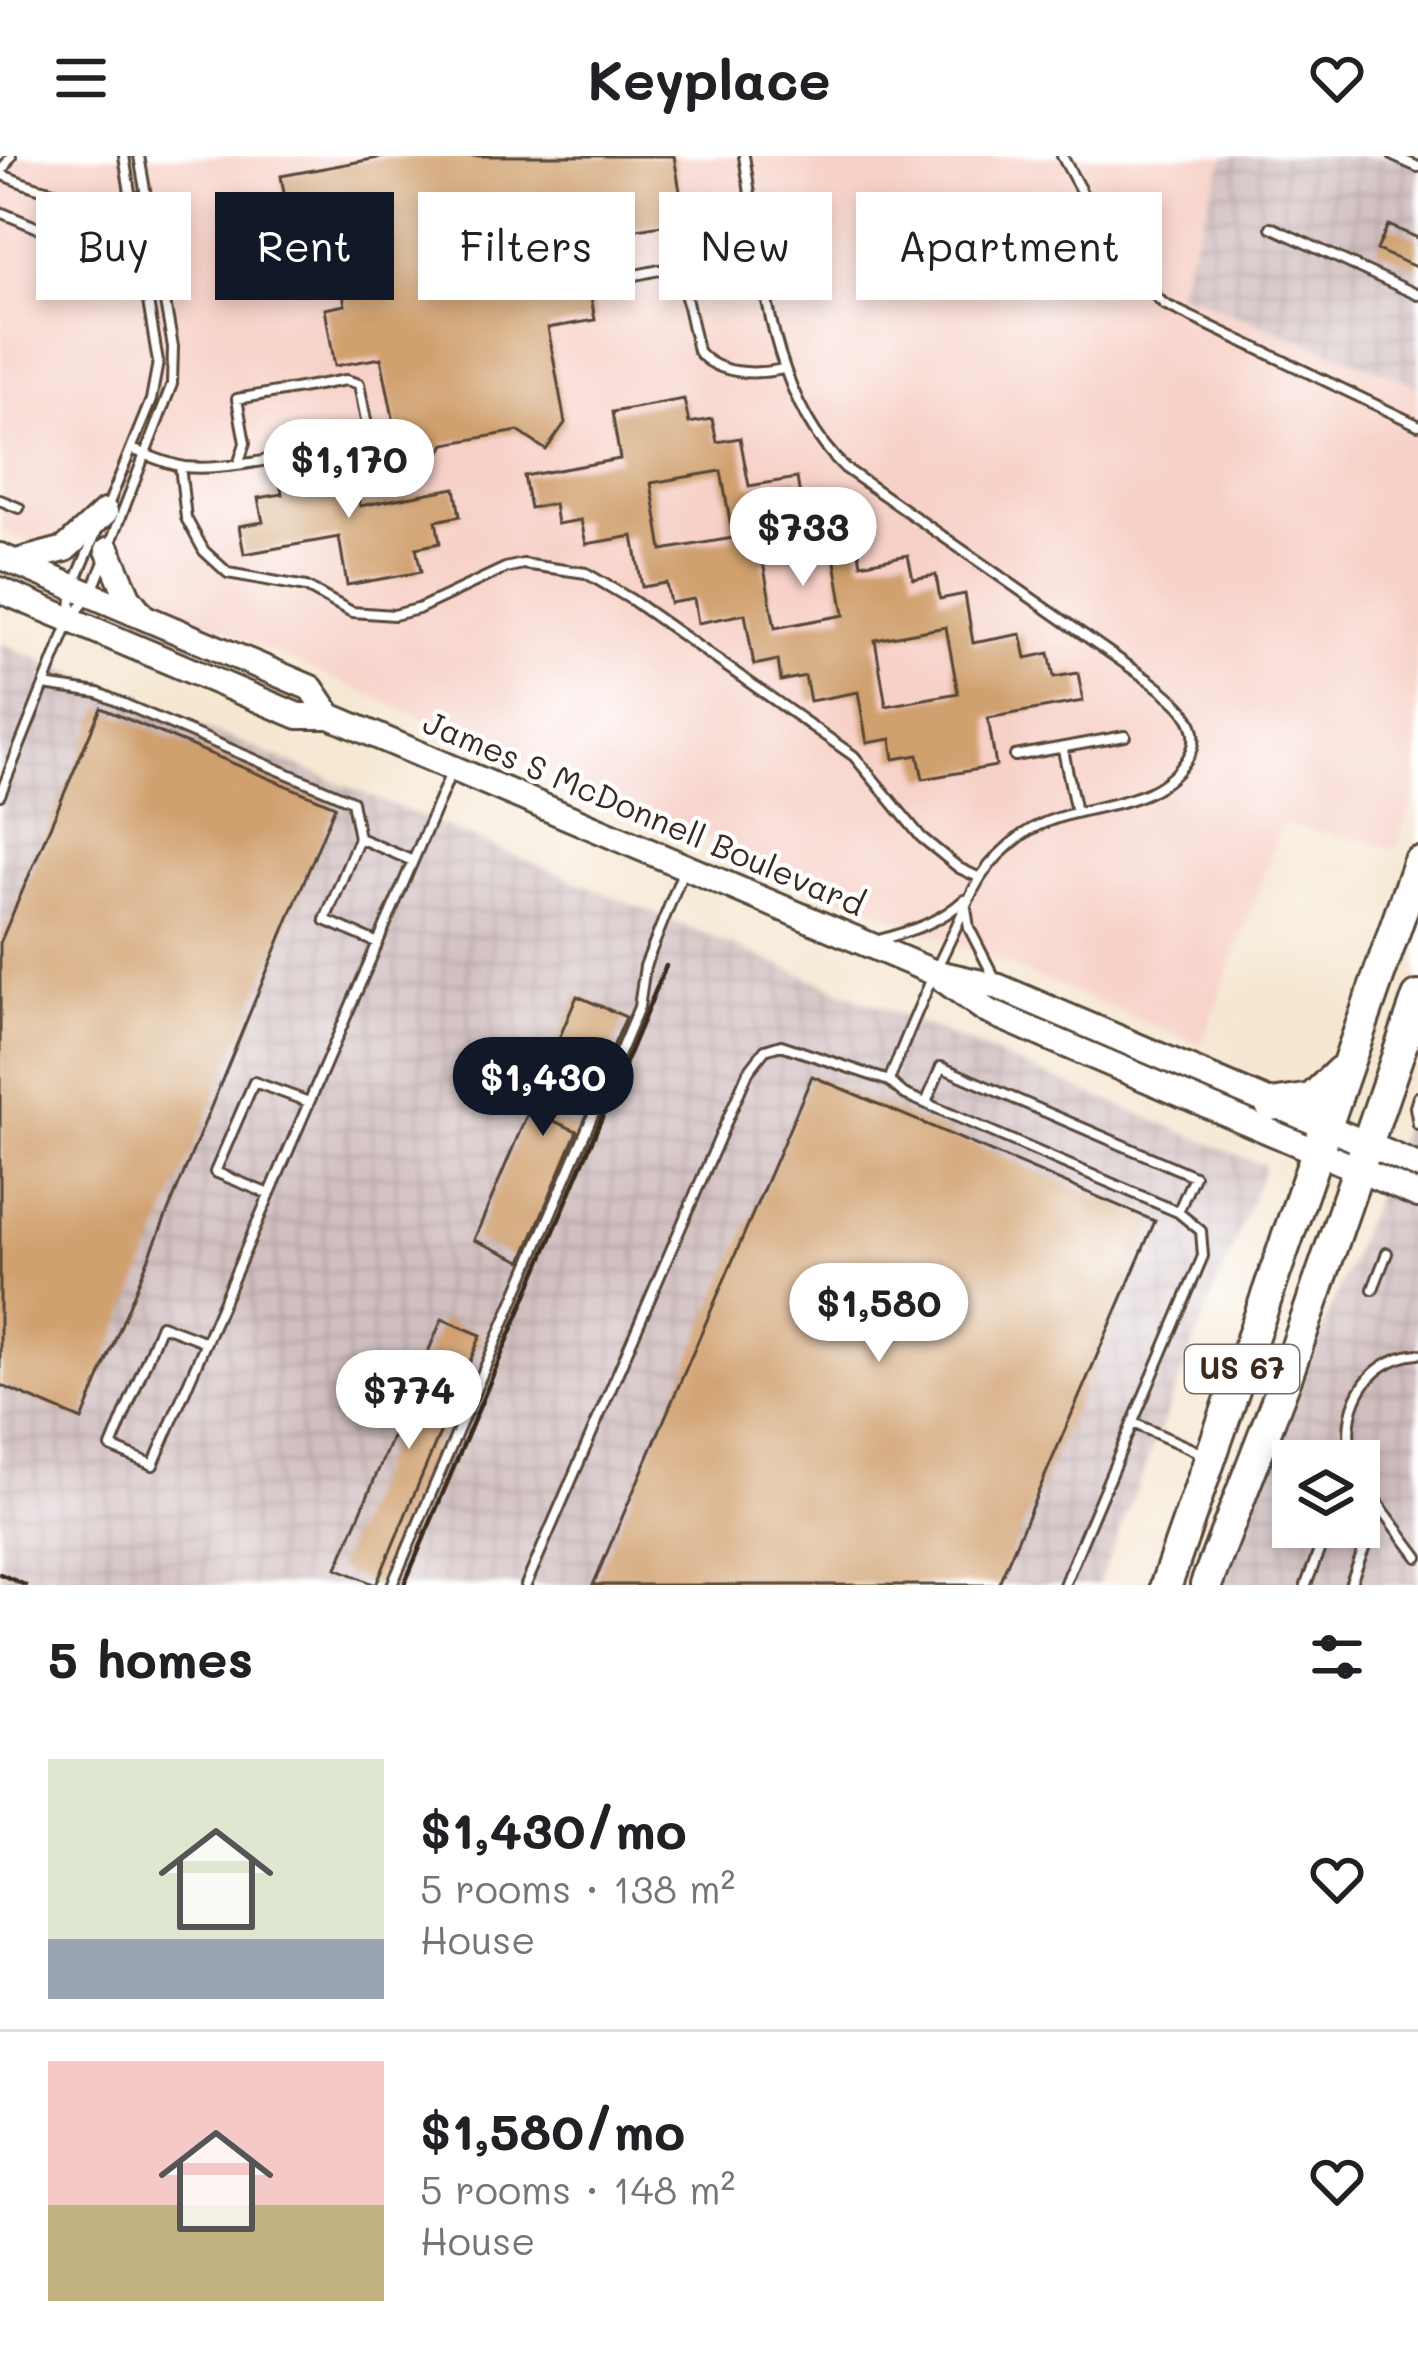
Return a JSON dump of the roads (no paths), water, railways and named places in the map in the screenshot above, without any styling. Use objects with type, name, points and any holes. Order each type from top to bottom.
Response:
[{"type":"highway","name":"US 67","points":[[1166,1585],[1418,863]]},
{"type":"highway","name":"US 67","points":[[1206,1585],[1287,1375],[1418,997]]},
{"type":"highway","points":[[1270,1105],[1312,1099],[1348,1063]]},
{"type":"main road","points":[[8,559],[65,549],[105,512]]},
{"type":"main road","points":[[108,550],[120,582],[144,617]]},
{"type":"main road","name":"James S McDonnell Boulevard","points":[[8,559],[311,688],[330,716]]},
{"type":"main road","name":"James S McDonnell Boulevard","points":[[0,590],[298,716],[330,716],[933,972],[999,987],[1270,1105],[1321,1140]]},
{"type":"main road","name":"James S McDonnell Boulevard","points":[[933,972],[987,1011],[1321,1140],[1363,1158],[1418,1195]]},
{"type":"main road","name":"James S McDonnell Boulevard","points":[[1363,1158],[1418,1166]]},
{"type":"lane","points":[[11,156],[0,174],[49,192]]},
{"type":"lane","points":[[124,156],[129,192]]},
{"type":"lane","points":[[139,156],[144,192]]},
{"type":"lane","points":[[744,156],[750,192]]},
{"type":"lane","points":[[1062,156],[1118,259],[1164,304],[1418,425]]},
{"type":"lane","points":[[1394,156],[1418,166]]},
{"type":"lane","points":[[0,212],[36,227]]},
{"type":"lane","points":[[1271,227],[1418,295]]},
{"type":"lane","points":[[0,795],[82,591],[105,512],[157,381],[147,300]]},
{"type":"lane","points":[[70,620],[108,550],[172,384],[174,362],[163,300]]},
{"type":"lane","points":[[687,300],[703,358],[743,373],[783,369]]},
{"type":"lane","points":[[770,300],[783,369],[818,439],[845,468],[1150,681],[1187,715],[1193,731],[1193,751],[1152,791],[1076,812],[1024,834],[978,877],[889,1081]]},
{"type":"lane","points":[[131,449],[180,466],[204,468],[239,462],[364,439],[369,424],[359,384],[346,380],[237,399],[245,443],[239,462]]},
{"type":"lane","points":[[180,466],[186,518],[205,551],[228,573],[306,587],[352,613],[394,615],[418,609],[523,564],[586,573],[854,756],[921,837],[958,868],[978,877]]},
{"type":"lane","points":[[0,500],[20,508]]},
{"type":"lane","points":[[44,685],[98,693],[352,801],[359,838],[325,920],[378,943]]},
{"type":"lane","points":[[1015,755],[1125,736]]},
{"type":"lane","points":[[1063,749],[1076,812]]},
{"type":"lane","points":[[206,1342],[161,1324],[111,1448],[153,1466],[453,768]]},
{"type":"lane","points":[[359,838],[412,861]]},
{"type":"lane","points":[[392,1585],[639,1007],[645,966],[685,867]]},
{"type":"lane","points":[[867,944],[929,925],[965,899]]},
{"type":"lane","points":[[965,899],[969,928],[999,987]]},
{"type":"lane","points":[[526,1585],[748,1072],[765,1050],[781,1045],[889,1081],[904,1094],[1178,1212],[1201,1231],[1203,1256],[1064,1585]]},
{"type":"lane","points":[[926,1103],[941,1067],[1194,1176],[1178,1212]]},
{"type":"lane","points":[[269,1194],[215,1172],[254,1082],[309,1102]]},
{"type":"lane","points":[[1418,1097],[1414,1107],[1418,1124]]},
{"type":"lane","points":[[1373,1289],[1387,1252]]},
{"type":"lane","points":[[1350,1440],[1351,1409],[1361,1386],[1373,1372],[1418,1354]]},
{"type":"lane","points":[[1133,1423],[1211,1457]]},
{"type":"lane","points":[[1380,1506],[1418,1557]]},
{"type":"lane","points":[[1306,1585],[1320,1548]]},
{"type":"lane","points":[[1350,1585],[1364,1548]]},
{"type":"railway","points":[[404,1585],[666,966]]},
{"type":"railway","points":[[0,1574],[25,1585]]}]
